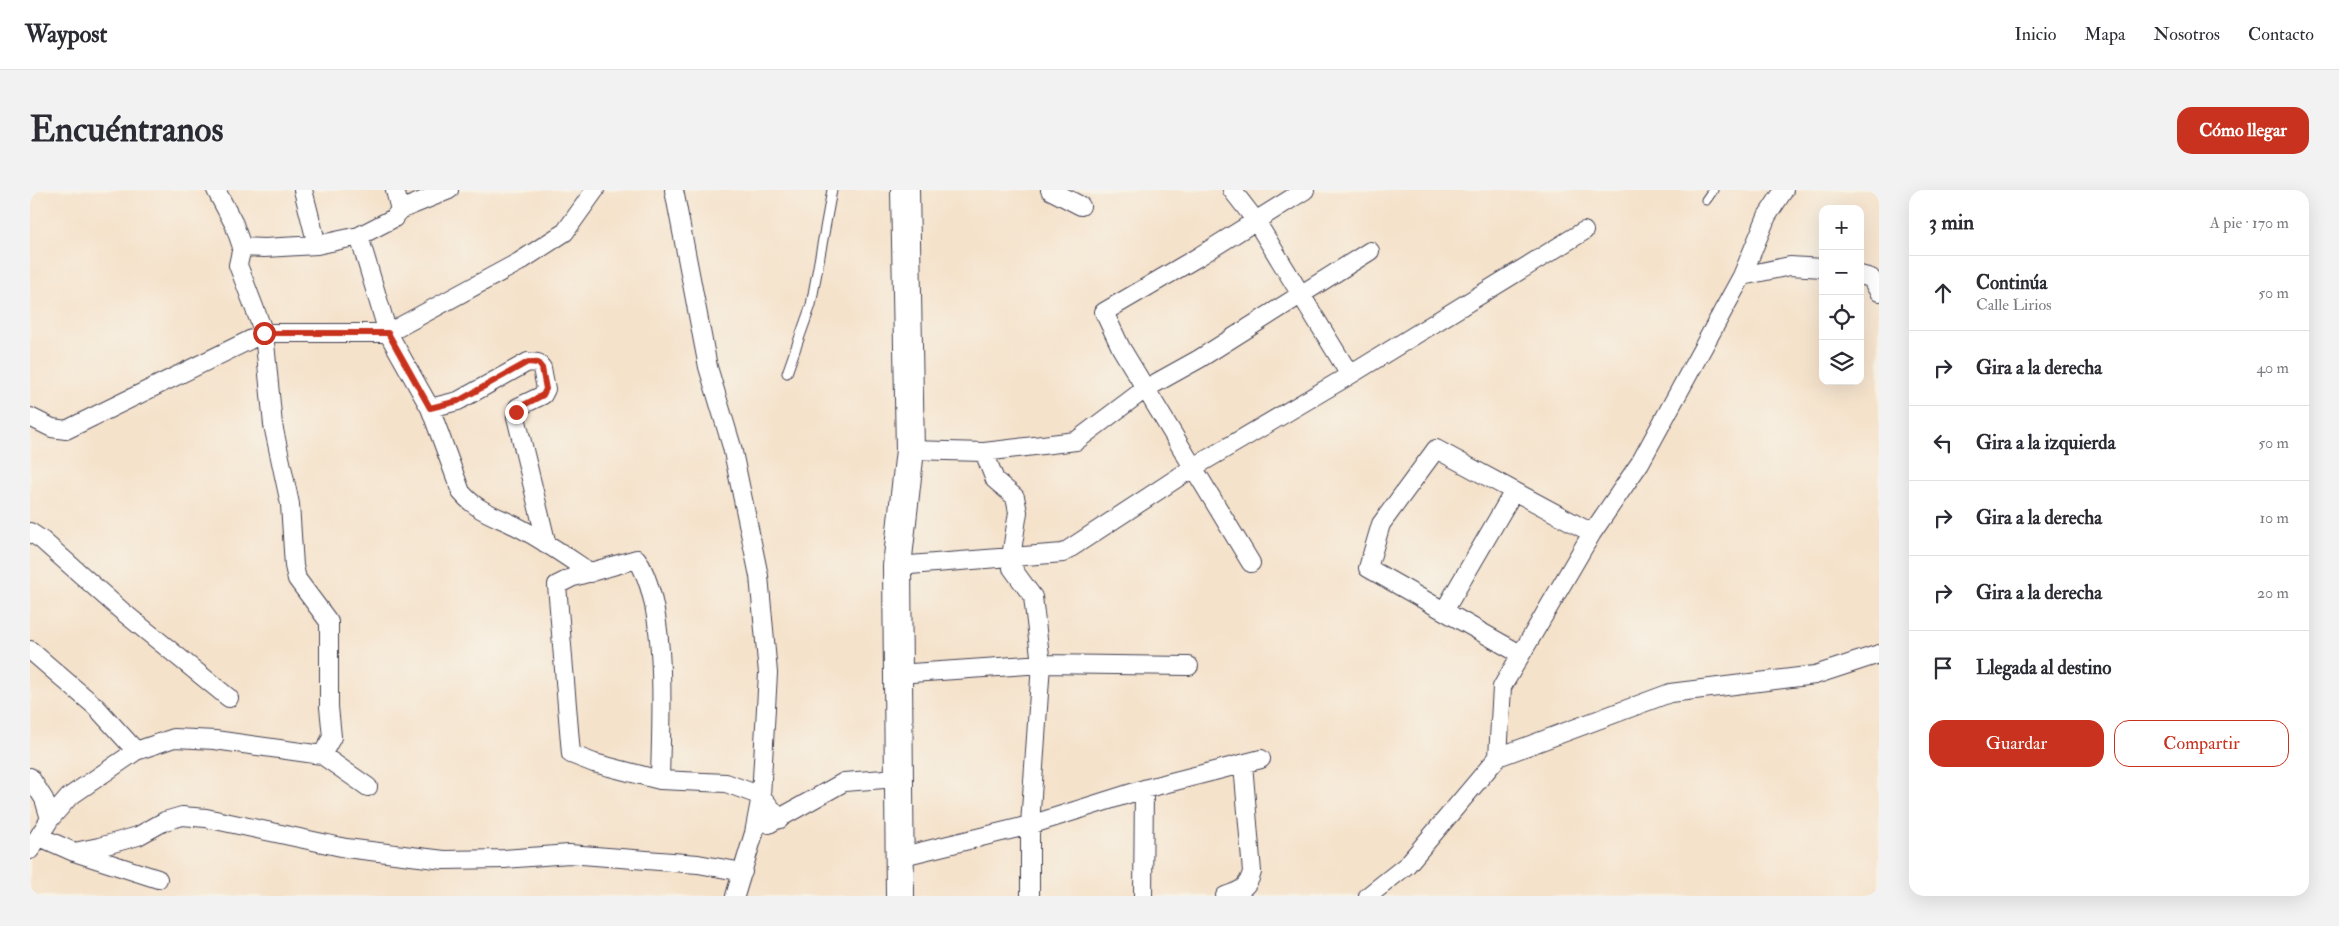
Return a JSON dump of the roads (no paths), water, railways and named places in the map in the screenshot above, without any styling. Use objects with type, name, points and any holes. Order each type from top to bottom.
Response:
[{"type":"main road","points":[[900,896],[897,566],[910,450],[905,190]]},
{"type":"street","points":[[216,190],[234,224],[242,246],[238,264],[264,333],[273,425],[290,504],[294,566],[297,578],[329,622],[331,656],[329,707],[332,737],[322,755]]},
{"type":"street","points":[[303,190],[317,245]]},
{"type":"street","points":[[395,190],[400,210]]},
{"type":"street","points":[[242,246],[264,248],[317,245],[359,236],[394,218],[400,210],[449,190]]},
{"type":"street","points":[[30,418],[52,428],[66,430],[264,333],[388,333],[519,262],[565,232],[595,190]]},
{"type":"street","points":[[674,190],[708,367],[732,446],[758,576],[768,673],[761,796],[754,833],[734,896]]},
{"type":"street","points":[[1050,190],[1081,206]]},
{"type":"street","points":[[1232,190],[1256,221],[1350,375]]},
{"type":"street","points":[[1251,563],[1145,389],[1121,348],[1104,312],[1305,190]]},
{"type":"street","points":[[1498,758],[1502,687],[1592,533],[1640,463],[1742,276],[1767,216],[1784,190]]},
{"type":"street","points":[[897,566],[1063,553],[1194,467],[1350,375],[1584,230]]},
{"type":"street","points":[[359,236],[388,333],[430,408],[461,492],[469,502],[484,512],[516,526],[591,573]]},
{"type":"street","points":[[910,450],[984,452],[1076,441],[1145,389],[1199,359],[1370,251]]},
{"type":"street","points":[[1742,276],[1790,266],[1819,268]]},
{"type":"street","points":[[1864,277],[1871,278],[1879,292]]},
{"type":"street","points":[[430,408],[458,401],[528,362],[538,363],[542,368],[546,389],[543,395],[518,408],[516,417],[547,545]]},
{"type":"street","points":[[1520,654],[1368,568],[1381,524],[1436,449],[1592,533]]},
{"type":"street","points":[[984,452],[995,480],[1015,497],[1018,512],[1011,557],[1012,568],[1033,596],[1041,664],[1030,825],[1030,896]]},
{"type":"street","points":[[1444,611],[1514,491]]},
{"type":"street","points":[[30,532],[42,540],[123,612],[229,698]]},
{"type":"street","points":[[660,780],[661,666],[654,605],[646,573],[637,560],[573,577],[557,585],[571,754],[594,763],[660,780],[726,783],[761,796],[780,819]]},
{"type":"street","points":[[30,650],[96,707],[136,751]]},
{"type":"street","points":[[1368,896],[1407,865],[1498,758],[1670,693],[1815,675],[1879,654]]},
{"type":"street","points":[[897,674],[1041,664],[1189,666]]},
{"type":"street","points":[[158,879],[74,852],[35,844],[50,819],[69,797],[136,751],[174,738],[216,740],[322,755],[368,787]]},
{"type":"street","points":[[899,858],[1030,825],[1144,789],[1261,759]]},
{"type":"street","points":[[1225,896],[1242,890],[1250,882],[1252,872],[1243,764]]},
{"type":"street","points":[[30,778],[44,799],[50,819]]},
{"type":"street","points":[[754,833],[844,782],[898,778]]},
{"type":"street","points":[[1143,896],[1144,789]]},
{"type":"street","points":[[74,852],[138,836],[165,821],[182,816],[206,818],[346,848],[444,860],[504,859],[568,854],[698,864],[742,872]]},
{"type":"lane","points":[[787,373],[811,305],[832,190]]},
{"type":"lane","points":[[1706,200],[1713,190]]}]
